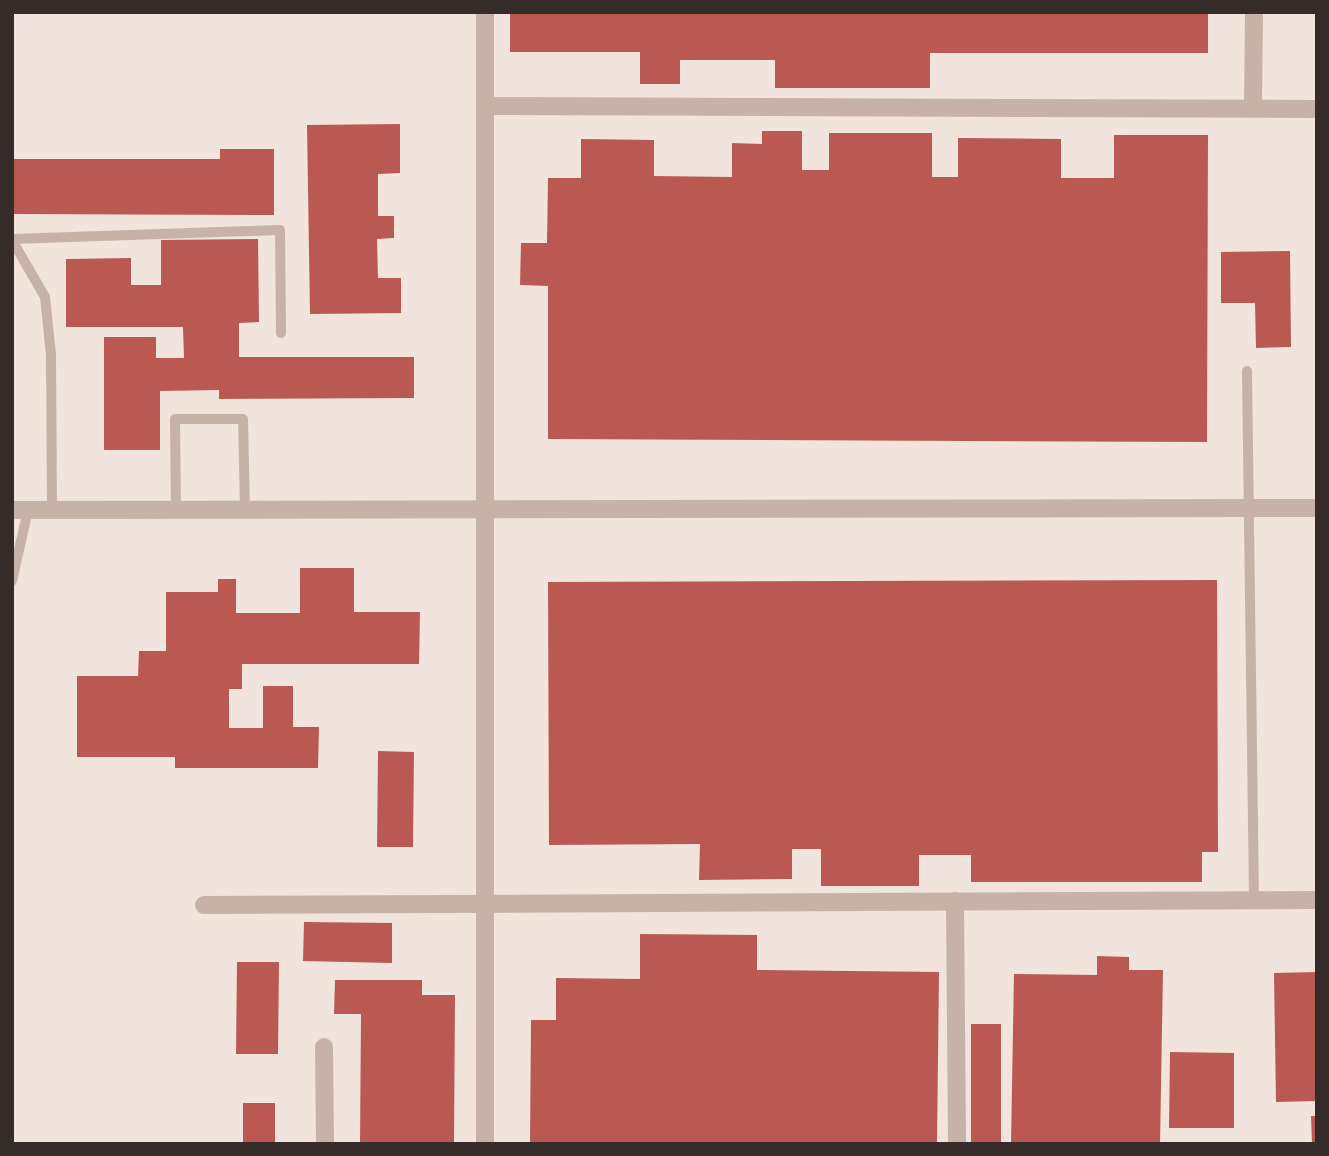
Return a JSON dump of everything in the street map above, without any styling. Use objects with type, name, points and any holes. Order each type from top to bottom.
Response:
[{"type":"street","points":[[485,12],[485,1144]]},
{"type":"street","points":[[1253,108],[1254,12]]},
{"type":"street","points":[[485,106],[1317,108]]},
{"type":"street","points":[[20,510],[1317,508]]},
{"type":"street","points":[[204,905],[1317,900]]},
{"type":"street","points":[[955,901],[957,1144]]},
{"type":"street","points":[[324,1047],[325,1144]]},
{"type":"lane","points":[[52,510],[51,355],[45,298],[12,239],[280,230],[281,333]]},
{"type":"lane","points":[[1247,371],[1254,900]]},
{"type":"lane","points":[[176,510],[175,419],[243,419],[245,510]]},
{"type":"lane","points":[[12,581],[20,510]]},
{"type":"building","points":[[510,12],[1208,12],[1208,53],[930,53],[930,88],[775,88],[775,60],[680,60],[680,84],[640,84],[640,52],[510,52]]},
{"type":"building","points":[[400,124],[400,173],[378,174],[378,216],[394,216],[394,238],[377,239],[378,278],[401,278],[401,313],[310,314],[307,125]]},
{"type":"building","points":[[762,131],[802,131],[802,170],[829,170],[829,133],[932,133],[932,177],[958,177],[958,138],[1061,139],[1061,178],[1114,178],[1114,135],[1208,135],[1207,442],[548,439],[548,286],[520,285],[521,243],[547,243],[548,178],[581,178],[581,139],[654,140],[654,176],[732,177],[732,143],[762,144]]},
{"type":"building","points":[[220,149],[274,149],[274,215],[12,214],[12,159],[220,159]]},
{"type":"building","points":[[258,239],[259,322],[239,323],[239,357],[414,357],[414,398],[219,399],[219,390],[160,391],[160,450],[104,450],[104,337],[156,337],[156,358],[184,358],[183,327],[66,327],[66,259],[131,258],[131,285],[161,285],[161,240]]},
{"type":"building","points":[[1290,251],[1291,347],[1256,348],[1255,303],[1221,303],[1221,252]]},
{"type":"building","points":[[300,568],[354,568],[354,612],[420,612],[419,664],[242,664],[242,689],[229,689],[229,728],[263,728],[263,686],[293,686],[293,727],[319,727],[318,768],[175,768],[175,757],[77,757],[77,676],[138,676],[139,651],[166,651],[166,592],[218,592],[218,579],[236,579],[236,613],[300,613]]},
{"type":"building","points":[[1217,580],[1218,852],[1202,852],[1202,882],[971,882],[971,855],[919,855],[919,886],[821,886],[821,849],[792,849],[792,879],[699,880],[700,844],[549,845],[548,582]]},
{"type":"building","points":[[378,751],[414,752],[413,847],[377,847]]},
{"type":"building","points":[[304,922],[392,923],[392,963],[303,961]]},
{"type":"building","points":[[640,934],[757,935],[757,970],[939,972],[937,1144],[530,1144],[531,1020],[556,1020],[556,978],[640,979]]},
{"type":"building","points":[[1097,956],[1129,957],[1129,970],[1163,970],[1160,1144],[1011,1144],[1014,974],[1097,975]]},
{"type":"building","points":[[237,962],[279,962],[278,1054],[236,1054]]},
{"type":"building","points":[[1317,972],[1317,1101],[1276,1102],[1274,973]]},
{"type":"building","points":[[335,980],[422,980],[422,995],[455,995],[454,1144],[360,1144],[361,1014],[334,1014]]},
{"type":"building","points":[[971,1024],[1001,1024],[1001,1144],[971,1144]]},
{"type":"building","points":[[1170,1052],[1234,1053],[1234,1128],[1169,1128]]},
{"type":"building","points":[[243,1103],[275,1103],[275,1144],[243,1144]]},
{"type":"building","points":[[1311,1116],[1317,1116],[1317,1144],[1312,1144]]}]
